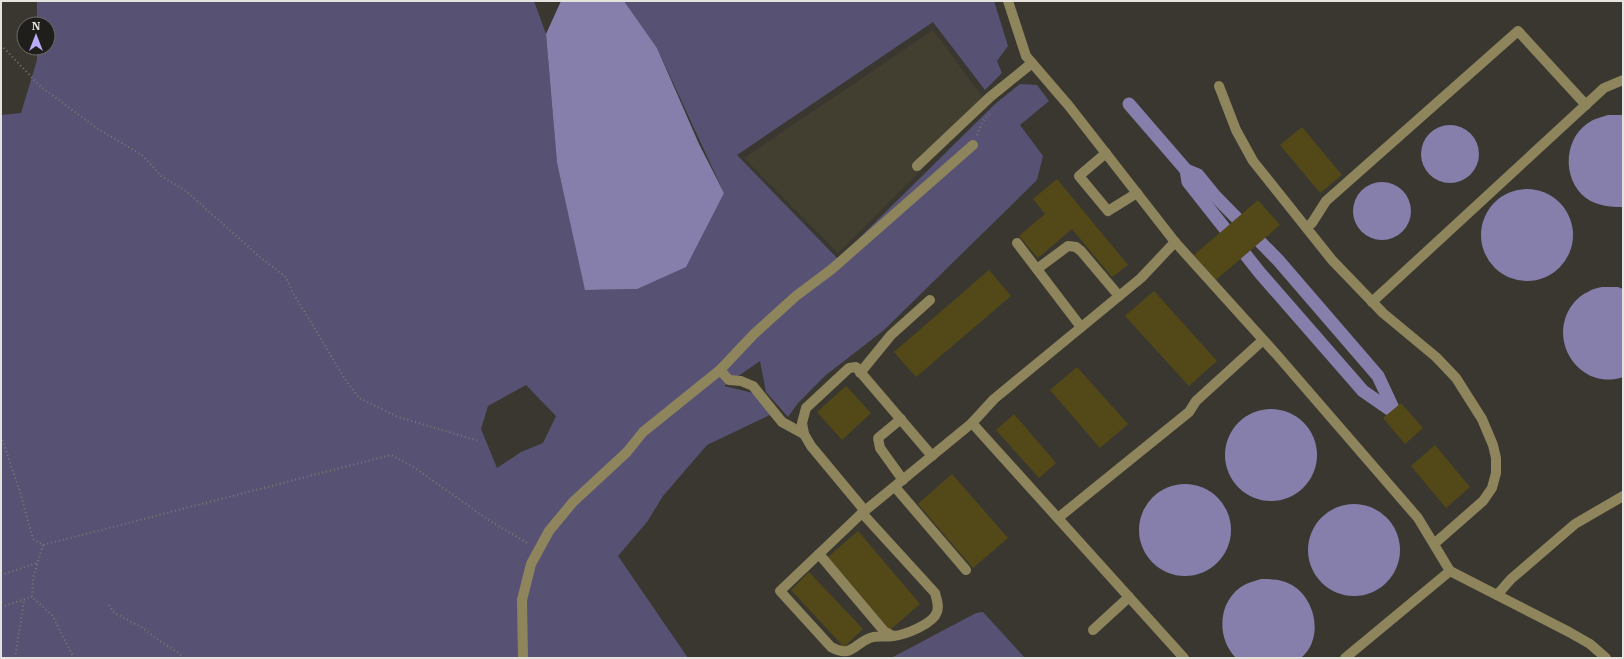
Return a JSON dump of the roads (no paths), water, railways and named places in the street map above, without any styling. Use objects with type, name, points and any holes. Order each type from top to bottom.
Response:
[{"type":"street","points":[[1008,1],[1029,59],[1070,106],[1175,242],[1263,340],[1418,518],[1450,571],[1569,632],[1590,644],[1606,658]]},
{"type":"street","points":[[1306,227],[1312,222],[1326,201],[1518,31],[1586,105]]},
{"type":"street","points":[[918,166],[1029,59]]},
{"type":"street","points":[[1372,302],[1604,88],[1623,80]]},
{"type":"street","points":[[1219,86],[1236,130],[1253,161],[1332,260],[1383,313],[1436,357],[1456,378],[1482,419],[1493,445],[1496,458],[1496,473],[1492,488],[1483,501],[1434,544]]},
{"type":"street","points":[[523,658],[522,600],[531,564],[549,531],[573,502],[627,452],[643,432],[720,370],[754,334],[796,296],[832,270],[973,145]]},
{"type":"street","points":[[1106,153],[1079,176],[1108,211],[1137,193]]},
{"type":"street","points":[[932,456],[856,367],[849,368],[806,408],[802,423],[804,434],[811,446],[864,512],[935,593],[938,604],[937,613],[932,621],[901,635],[874,637],[862,642],[850,652],[839,653],[831,647],[780,591],[864,512],[895,486],[903,480],[972,423],[994,399],[1141,278],[1175,242]]},
{"type":"street","points":[[1016,243],[1081,327]]},
{"type":"street","points":[[1037,270],[1068,246],[1076,247],[1118,296]]},
{"type":"street","points":[[860,373],[891,335],[930,300]]},
{"type":"street","points":[[1058,518],[1189,412],[1196,401],[1263,340]]},
{"type":"street","points":[[720,370],[729,380],[741,381],[753,386],[782,422],[804,434]]},
{"type":"street","points":[[901,419],[878,438],[880,448],[903,480]]},
{"type":"street","points":[[972,423],[1130,597],[1178,656]]},
{"type":"street","points":[[895,486],[966,570]]},
{"type":"street","points":[[1497,595],[1511,579],[1575,524],[1623,496]]},
{"type":"street","points":[[819,554],[884,631],[893,636]]},
{"type":"street","points":[[1345,658],[1450,571]]},
{"type":"street","points":[[1093,630],[1130,597]]},
{"type":"waterway","points":[[1129,104],[1186,170],[1198,175],[1215,196],[1278,260],[1378,376],[1392,406]]},
{"type":"waterway","points":[[1186,170],[1188,182],[1260,273],[1363,391],[1389,409]]}]
